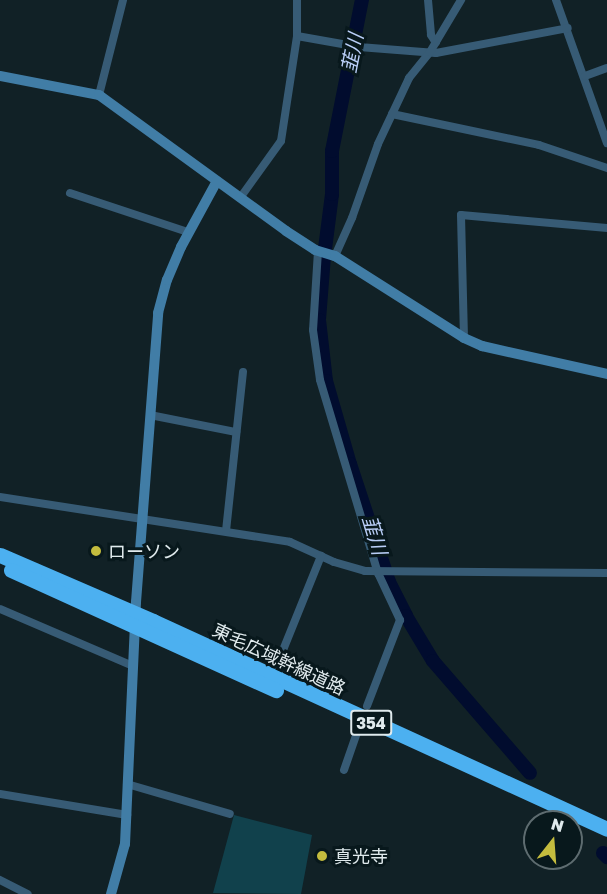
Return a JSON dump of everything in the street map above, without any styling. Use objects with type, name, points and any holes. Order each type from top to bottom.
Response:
[{"type":"highway","name":"東毛広域幹線道路","points":[[0,555],[359,727],[543,810]]},
{"type":"highway","name":"東毛広域幹線道路","points":[[0,565],[136,621],[607,829]]},
{"type":"highway","name":"東毛広域幹線道路","points":[[583,828],[607,839]]},
{"type":"street","points":[[99,95],[123,0]]},
{"type":"street","points":[[240,198],[281,141],[297,36],[297,0]]},
{"type":"street","points":[[428,0],[431,35],[436,43]]},
{"type":"street","points":[[335,256],[392,114],[409,78],[436,43],[460,0]]},
{"type":"street","points":[[556,0],[568,28],[607,143]]},
{"type":"street","points":[[297,36],[359,47],[430,52],[568,28]]},
{"type":"street","points":[[585,76],[607,68]]},
{"type":"street","points":[[0,76],[99,95],[240,198],[318,251],[335,256],[464,338],[482,346],[607,374]]},
{"type":"street","points":[[392,114],[539,145],[607,168]]},
{"type":"street","points":[[111,894],[122,862],[127,815],[133,666],[158,314],[167,280],[188,232],[217,181]]},
{"type":"street","points":[[70,193],[188,232]]},
{"type":"street","points":[[464,338],[461,215],[607,228]]},
{"type":"street","points":[[318,251],[313,301],[316,363],[324,397],[379,573],[399,616],[399,624],[368,706]]},
{"type":"street","points":[[226,531],[243,372]]},
{"type":"street","points":[[150,415],[236,432]]},
{"type":"street","points":[[0,497],[290,542],[356,570],[379,573],[607,573]]},
{"type":"street","points":[[277,665],[321,556]]},
{"type":"street","points":[[0,609],[133,666]]},
{"type":"street","points":[[344,770],[359,727]]},
{"type":"street","points":[[128,784],[230,814]]},
{"type":"street","points":[[0,794],[127,815]]},
{"type":"street","points":[[0,880],[28,894]]},
{"type":"shaded area","points":[[234,815],[312,835],[301,894],[213,893]]},
{"type":"waterway","name":"韮川","points":[[325,249],[332,194],[332,151],[362,0]]},
{"type":"waterway","name":"韮川","points":[[324,256],[319,320],[326,381],[350,464],[389,582],[433,661],[530,773]]},
{"type":"waterway","name":"韮川","points":[[603,853],[607,857]]},
{"type":"place","name":"ローソン","points":[[96,551]]},
{"type":"place","name":"真光寺","points":[[322,856]]}]
